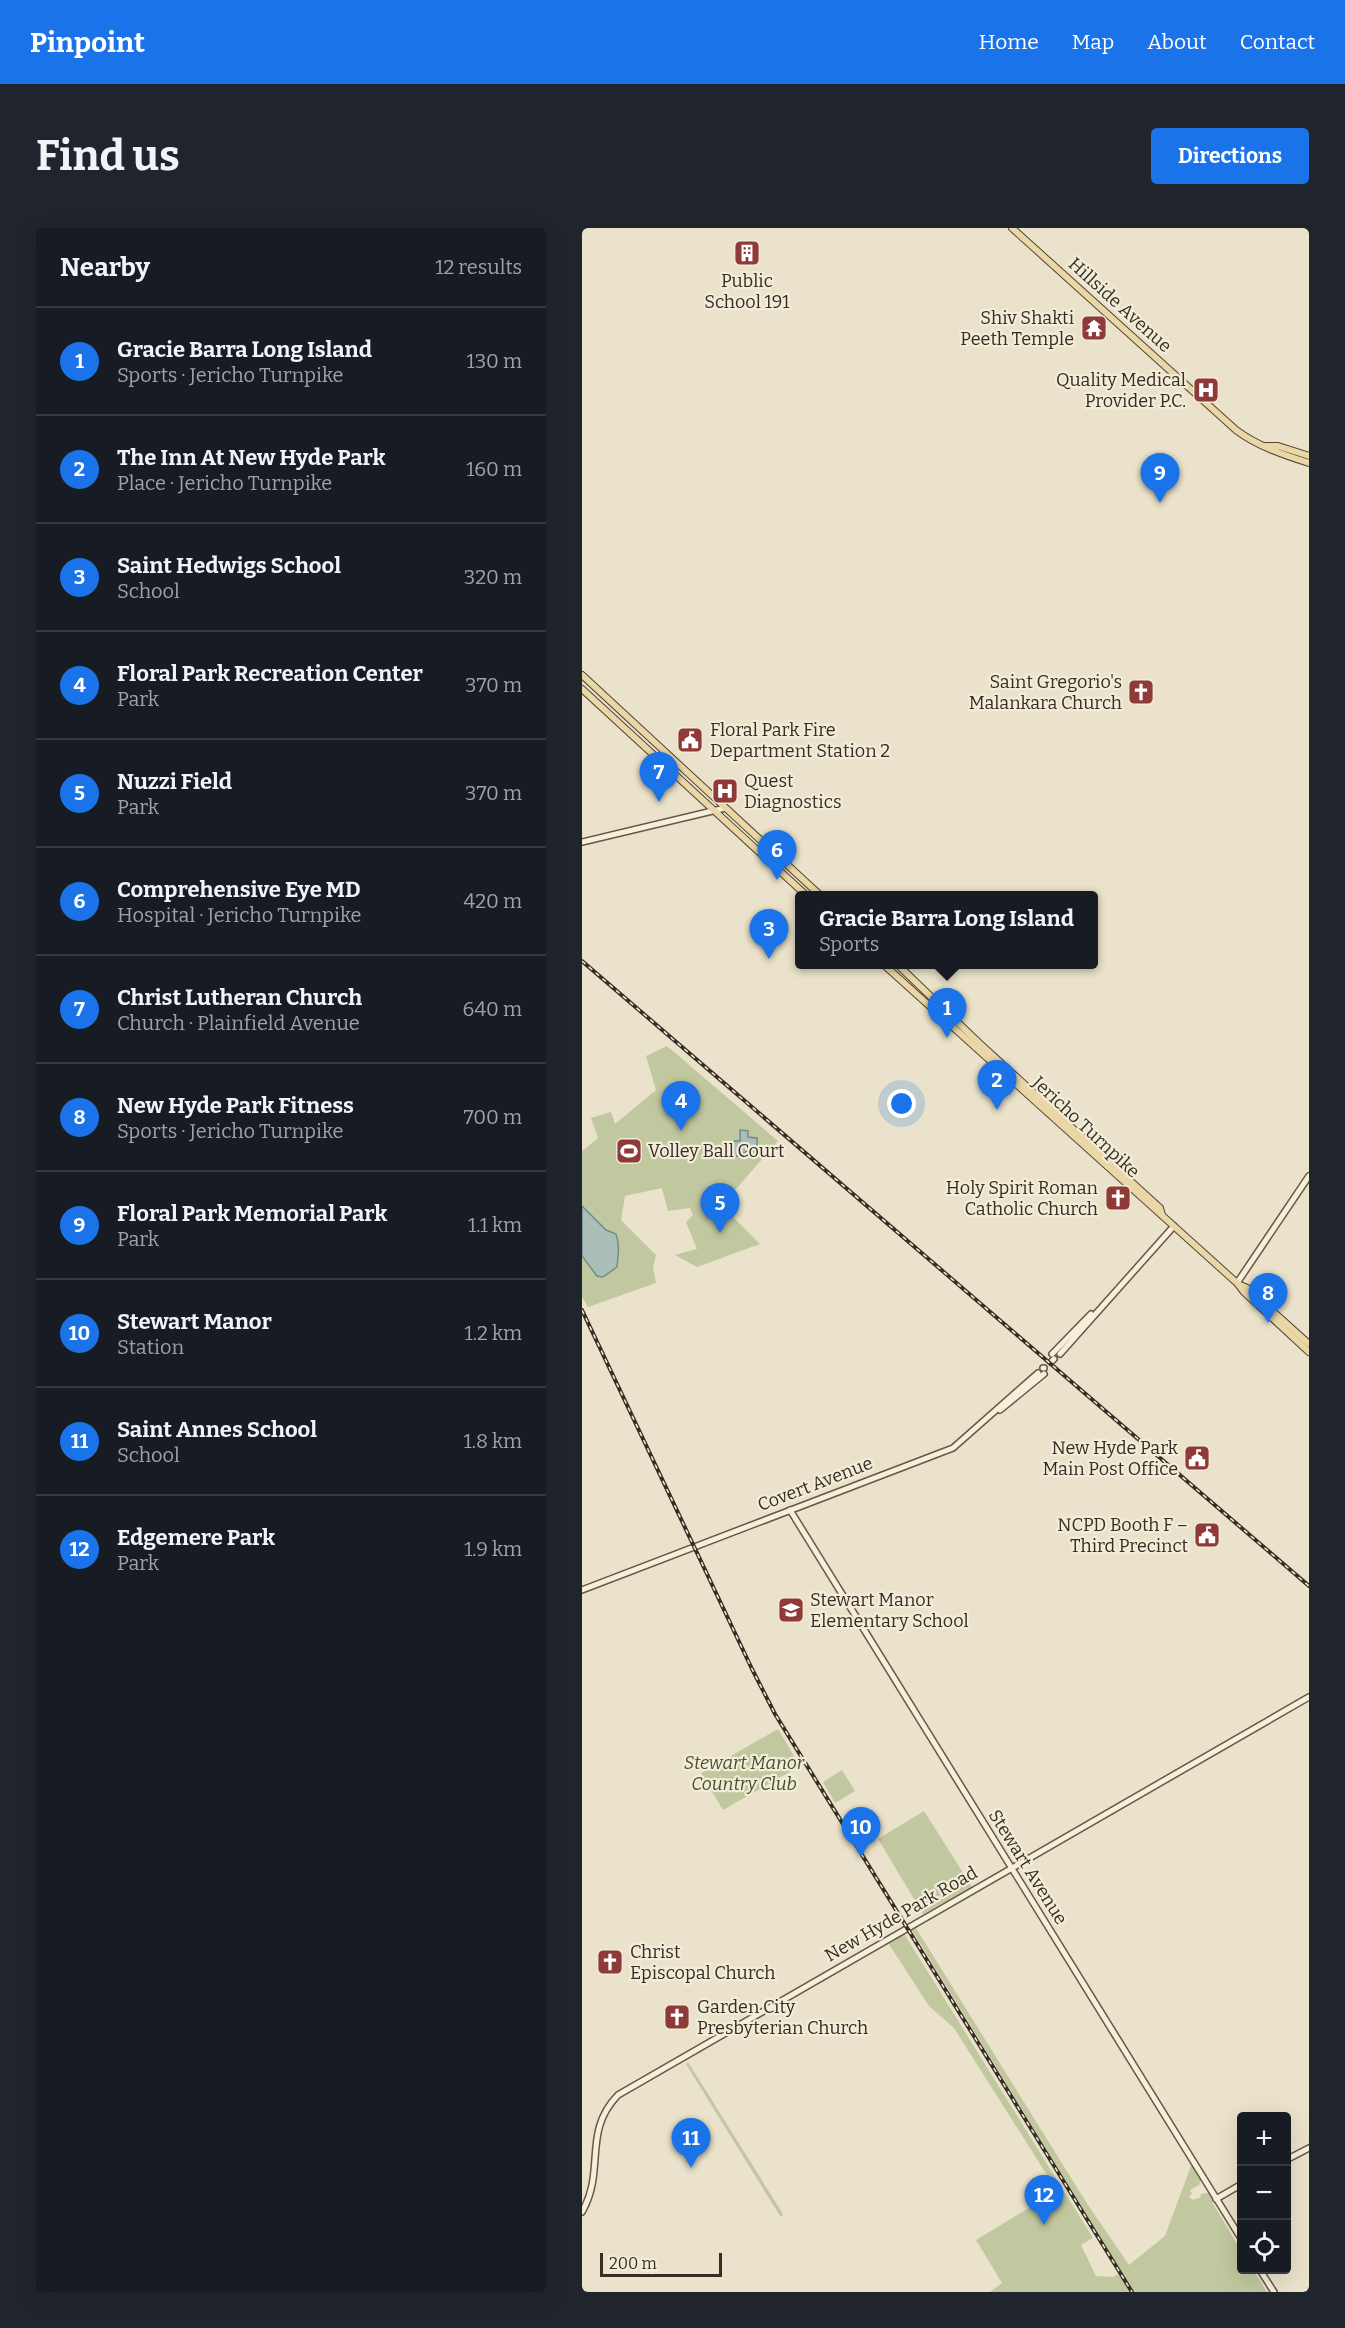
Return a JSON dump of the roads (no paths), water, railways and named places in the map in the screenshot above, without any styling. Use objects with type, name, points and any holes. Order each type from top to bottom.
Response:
[{"type":"main road","name":"Hillside Avenue","points":[[1012,228],[1236,430],[1249,440],[1309,463]]},
{"type":"main road","name":"Hillside Avenue","points":[[1266,446],[1278,446],[1309,456]]},
{"type":"main road","points":[[582,675],[816,891]]},
{"type":"main road","points":[[582,689],[802,891]]},
{"type":"main road","points":[[582,842],[725,808]]},
{"type":"main road","name":"Jericho Turnpike","points":[[889,969],[1160,1208],[1162,1215],[1309,1352]]},
{"type":"main road","name":"Jericho Turnpike","points":[[902,969],[1105,1161]]},
{"type":"main road","points":[[1237,1283],[1309,1176]]},
{"type":"main road","points":[[1052,1358],[1174,1226]]},
{"type":"main road","name":"Jericho Turnpike","points":[[1237,1283],[1247,1288],[1309,1344]]},
{"type":"main road","points":[[1060,1354],[1100,1307]]},
{"type":"main road","name":"Covert Avenue","points":[[582,1590],[953,1448],[989,1417],[1013,1401],[1042,1371]]},
{"type":"main road","name":"Stewart Avenue","points":[[790,1510],[1237,2232]]},
{"type":"main road","name":"New Hyde Park Road","points":[[582,2212],[593,2179],[593,2148],[596,2131],[604,2109],[618,2095],[1309,1697]]},
{"type":"main road","points":[[1291,2158],[1309,2148]]},
{"type":"main road","points":[[1216,2199],[1237,2187]]},
{"type":"main road","points":[[1263,2274],[1274,2292]]},
{"type":"water","points":[[740,1130],[748,1131],[748,1137],[757,1138],[757,1152],[748,1151],[735,1157],[731,1152],[734,1141],[740,1141]]},
{"type":"water","points":[[582,1206],[606,1230],[616,1234],[617,1267],[603,1277],[597,1276],[582,1256]]},
{"type":"railway","points":[[582,961],[1309,1586]]},
{"type":"railway","points":[[582,1310],[775,1714],[1132,2292]]},
{"type":"place","name":"Public School 191","points":[[747,253]]},
{"type":"place","name":"Shiv Shakti Peeth Temple","points":[[1094,328]]},
{"type":"place","name":"Quality Medical Provider P.C.","points":[[1206,390]]},
{"type":"place","name":"Floral Park Memorial Park","points":[[1160,503]]},
{"type":"place","name":"Saint Gregorio's Malankara Church","points":[[1141,692]]},
{"type":"place","name":"Floral Park Fire Department Station 2","points":[[690,740]]},
{"type":"place","name":"Quest Diagnostics","points":[[725,791]]},
{"type":"place","name":"Christ Lutheran Church","points":[[659,802]]},
{"type":"place","name":"Comprehensive Eye MD","points":[[777,880]]},
{"type":"place","name":"Saint Hedwigs School","points":[[769,959]]},
{"type":"place","name":"Gracie Barra Long Island","points":[[947,1038]]},
{"type":"place","name":"The Inn At New Hyde Park","points":[[997,1110]]},
{"type":"place","name":"Floral Park Recreation Center","points":[[681,1131]]},
{"type":"place","name":"Volley Ball Court","points":[[629,1151]]},
{"type":"place","name":"Holy Spirit Roman Catholic Church","points":[[1118,1198]]},
{"type":"place","name":"Nuzzi Field","points":[[720,1233]]},
{"type":"place","name":"New Hyde Park Fitness","points":[[1268,1323]]},
{"type":"place","name":"New Hyde Park Main Post Office","points":[[1197,1458]]},
{"type":"place","name":"NCPD Booth F – Third Precinct","points":[[1207,1535]]},
{"type":"place","name":"Stewart Manor Elementary School","points":[[791,1610]]},
{"type":"place","name":"Stewart Manor","points":[[861,1857]]},
{"type":"place","name":"Christ Episcopal Church","points":[[610,1962]]},
{"type":"place","name":"Garden City Presbyterian Church","points":[[677,2017]]},
{"type":"place","name":"Saint Annes School","points":[[691,2168]]},
{"type":"place","name":"Edgemere Park","points":[[1044,2225]]},
{"type":"park label","name":"Stewart Manor Country Club","points":[[744,1774]]}]
